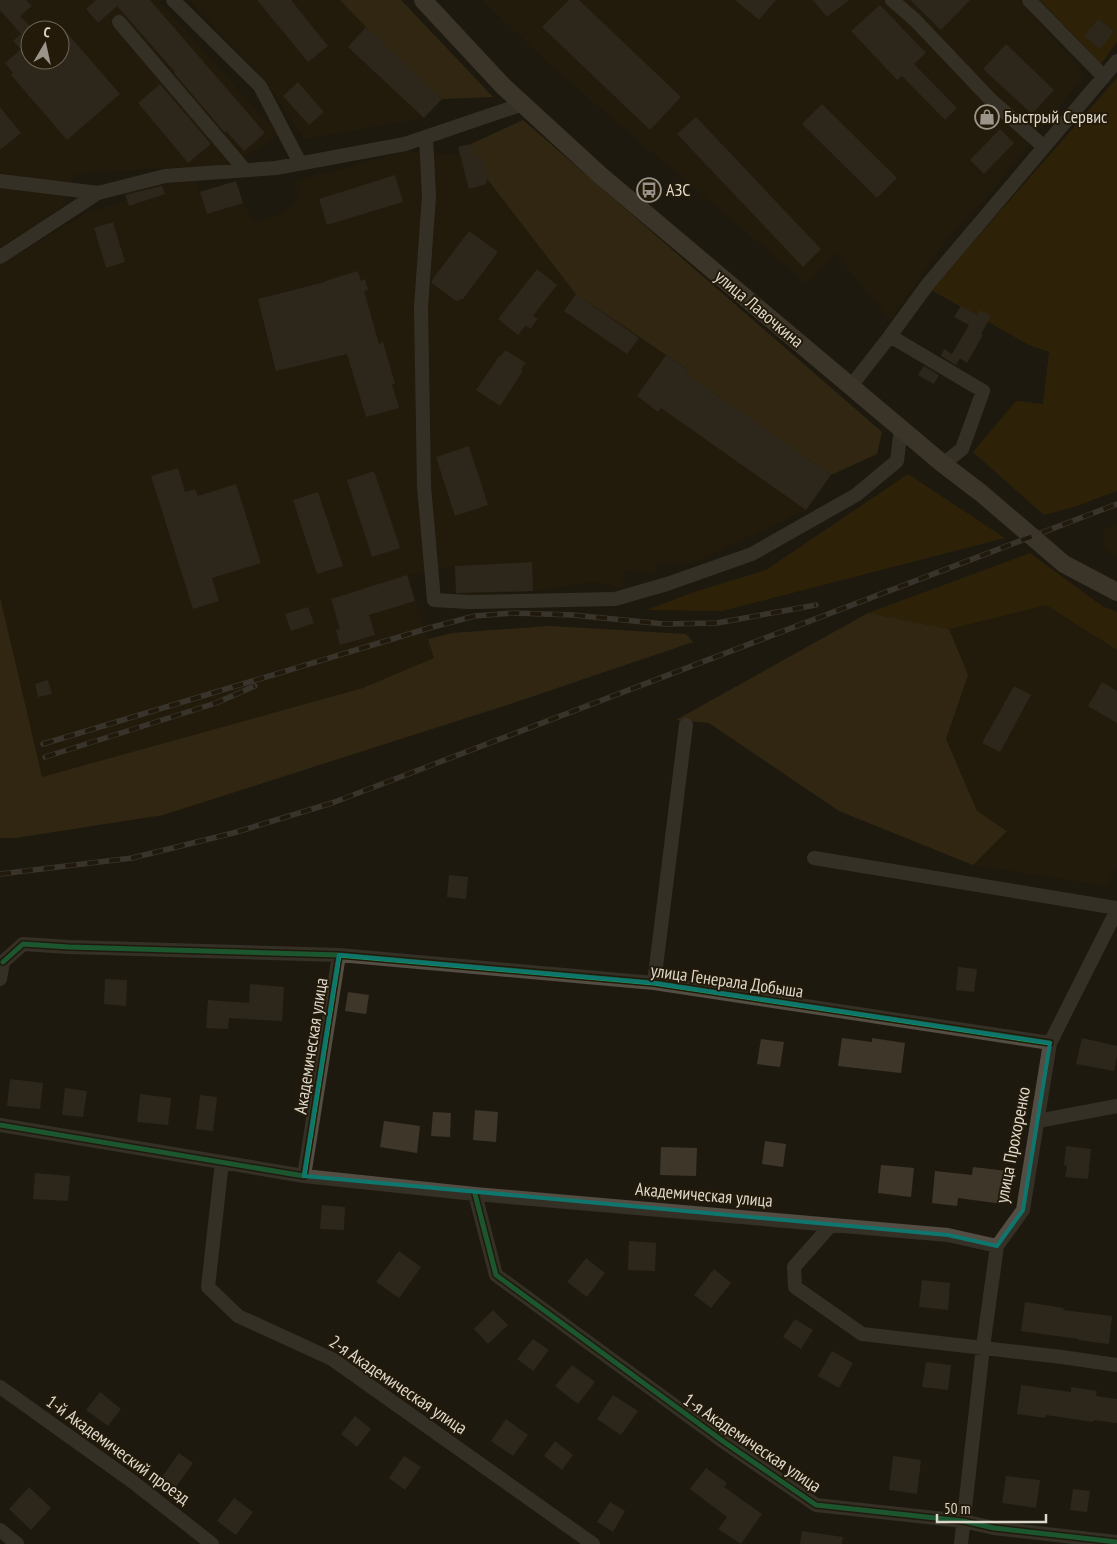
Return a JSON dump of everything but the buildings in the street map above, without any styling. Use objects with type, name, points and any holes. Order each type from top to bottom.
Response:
[{"type":"main road","name":"улица Лавочкина","points":[[423,0],[503,86],[600,175],[1064,564],[1117,592]]},
{"type":"street","points":[[173,0],[260,86],[300,163]]},
{"type":"street","points":[[892,0],[915,20],[992,100],[1044,147]]},
{"type":"street","points":[[1029,0],[1104,77]]},
{"type":"street","points":[[119,22],[245,170]]},
{"type":"street","points":[[850,386],[928,284],[1117,61]]},
{"type":"street","points":[[0,257],[98,193],[166,176],[276,168],[405,144],[522,104]]},
{"type":"street","points":[[426,137],[429,196],[421,307],[423,476],[434,600],[469,602],[615,599],[667,584],[752,554],[856,495],[897,461],[901,428]]},
{"type":"street","points":[[0,181],[98,193]]},
{"type":"street","points":[[890,336],[983,392],[962,449],[943,464]]},
{"type":"street","name":"улица Генерала Добыша","points":[[654,984],[686,725]]},
{"type":"street","points":[[814,858],[1117,909]]},
{"type":"street","name":"улица Прохоренко","points":[[961,1544],[983,1347],[997,1246],[1023,1210],[1050,1043],[1117,909]]},
{"type":"street","name":"Академическая улица","points":[[1,962],[23,944],[339,955],[304,1176]]},
{"type":"street","name":"улица Генерала Добыша","points":[[339,955],[654,984],[1050,1043]]},
{"type":"street","points":[[0,979],[1,962]]},
{"type":"street","points":[[1038,1121],[1117,1106]]},
{"type":"street","name":"Академическая улица","points":[[0,1125],[304,1176],[475,1194],[948,1235],[997,1246]]},
{"type":"street","name":"2-я Академическая улица","points":[[222,1162],[208,1287],[238,1316],[332,1359],[593,1544]]},
{"type":"street","name":"1-я Академическая улица","points":[[475,1194],[496,1276],[724,1442],[816,1505],[963,1521],[994,1528],[1117,1542]]},
{"type":"street","points":[[831,1225],[794,1267],[795,1287],[862,1334],[983,1347],[1117,1365]]},
{"type":"street","name":"1-й Академический проезд","points":[[0,1387],[133,1482],[212,1544]]},
{"type":"street","points":[[0,1530],[17,1544]]},
{"type":"highlighted area","points":[[339,955],[654,983],[1050,1043],[1023,1210],[997,1246],[948,1235],[304,1176]]},
{"type":"shaded area","points":[[0,0],[158,0],[279,135],[231,165],[74,173],[65,205],[0,248]]},
{"type":"shaded area","points":[[189,0],[340,0],[442,99],[424,118],[304,139],[266,81]]},
{"type":"shaded area","points":[[340,0],[401,0],[493,97],[442,99]]},
{"type":"shaded area","points":[[482,0],[1019,0],[1085,74],[993,190],[947,239],[890,320],[835,253],[807,284],[551,66]]},
{"type":"shaded area","points":[[1040,0],[1117,0],[1117,42],[1101,64]]},
{"type":"shaded area","points":[[1117,78],[1117,491],[1077,506],[1044,515],[973,452],[1016,401],[1043,404],[1049,352],[1029,345],[931,290]]},
{"type":"shaded area","points":[[523,120],[882,432],[877,454],[831,475],[685,373],[687,369],[576,294],[488,180],[482,157],[475,158],[471,144]]},
{"type":"shaded area","points":[[471,144],[475,158],[482,156],[666,355],[688,370],[686,373],[831,475],[806,510],[693,563],[658,563],[655,574],[625,570],[622,588],[591,582],[533,591],[456,595],[455,566],[408,575],[434,658],[363,688],[41,777],[0,597],[0,265],[84,214],[127,200],[124,193],[160,181],[163,187],[196,176],[200,192],[236,181],[243,203],[255,223],[282,214],[299,197],[295,182],[405,151],[460,154],[458,147]]},
{"type":"shaded area","points":[[908,474],[1005,538],[722,611],[647,610],[691,593],[766,570]]},
{"type":"shaded area","points":[[1117,524],[1117,556],[1103,548],[1104,530]]},
{"type":"shaded area","points":[[1030,553],[1102,606],[1117,612],[1117,650],[1046,605],[949,629],[868,613]]},
{"type":"shaded area","points":[[0,597],[42,777],[363,688],[434,658],[428,639],[452,633],[550,626],[686,634],[693,642],[507,705],[163,815],[15,838],[0,838]]},
{"type":"shaded area","points":[[1046,605],[1117,650],[1117,866],[1106,886],[973,865],[1007,830],[977,811],[946,739],[968,675],[949,629]]},
{"type":"shaded area","points":[[868,613],[949,629],[968,675],[946,739],[977,811],[1007,831],[973,865],[839,811],[709,723],[676,720]]},
{"type":"railway","points":[[0,874],[132,858],[233,833],[332,803],[1117,504]]},
{"type":"railway","points":[[43,744],[429,628],[475,616],[514,613],[573,615],[664,624],[717,623],[816,605]]},
{"type":"railway","points":[[45,757],[216,703],[255,686]]},
{"type":"cycle path","points":[[0,1125],[304,1176],[339,955],[23,944],[3,962]]},
{"type":"cycle path","points":[[339,955],[654,983],[1050,1043]]},
{"type":"cycle path","points":[[475,1194],[496,1275],[724,1442],[816,1505],[963,1521],[994,1528],[1117,1542]]},
{"type":"place","name":"Быстрый Сервис","points":[[987,117]]},
{"type":"place","name":"АЗС","points":[[649,190]]}]
